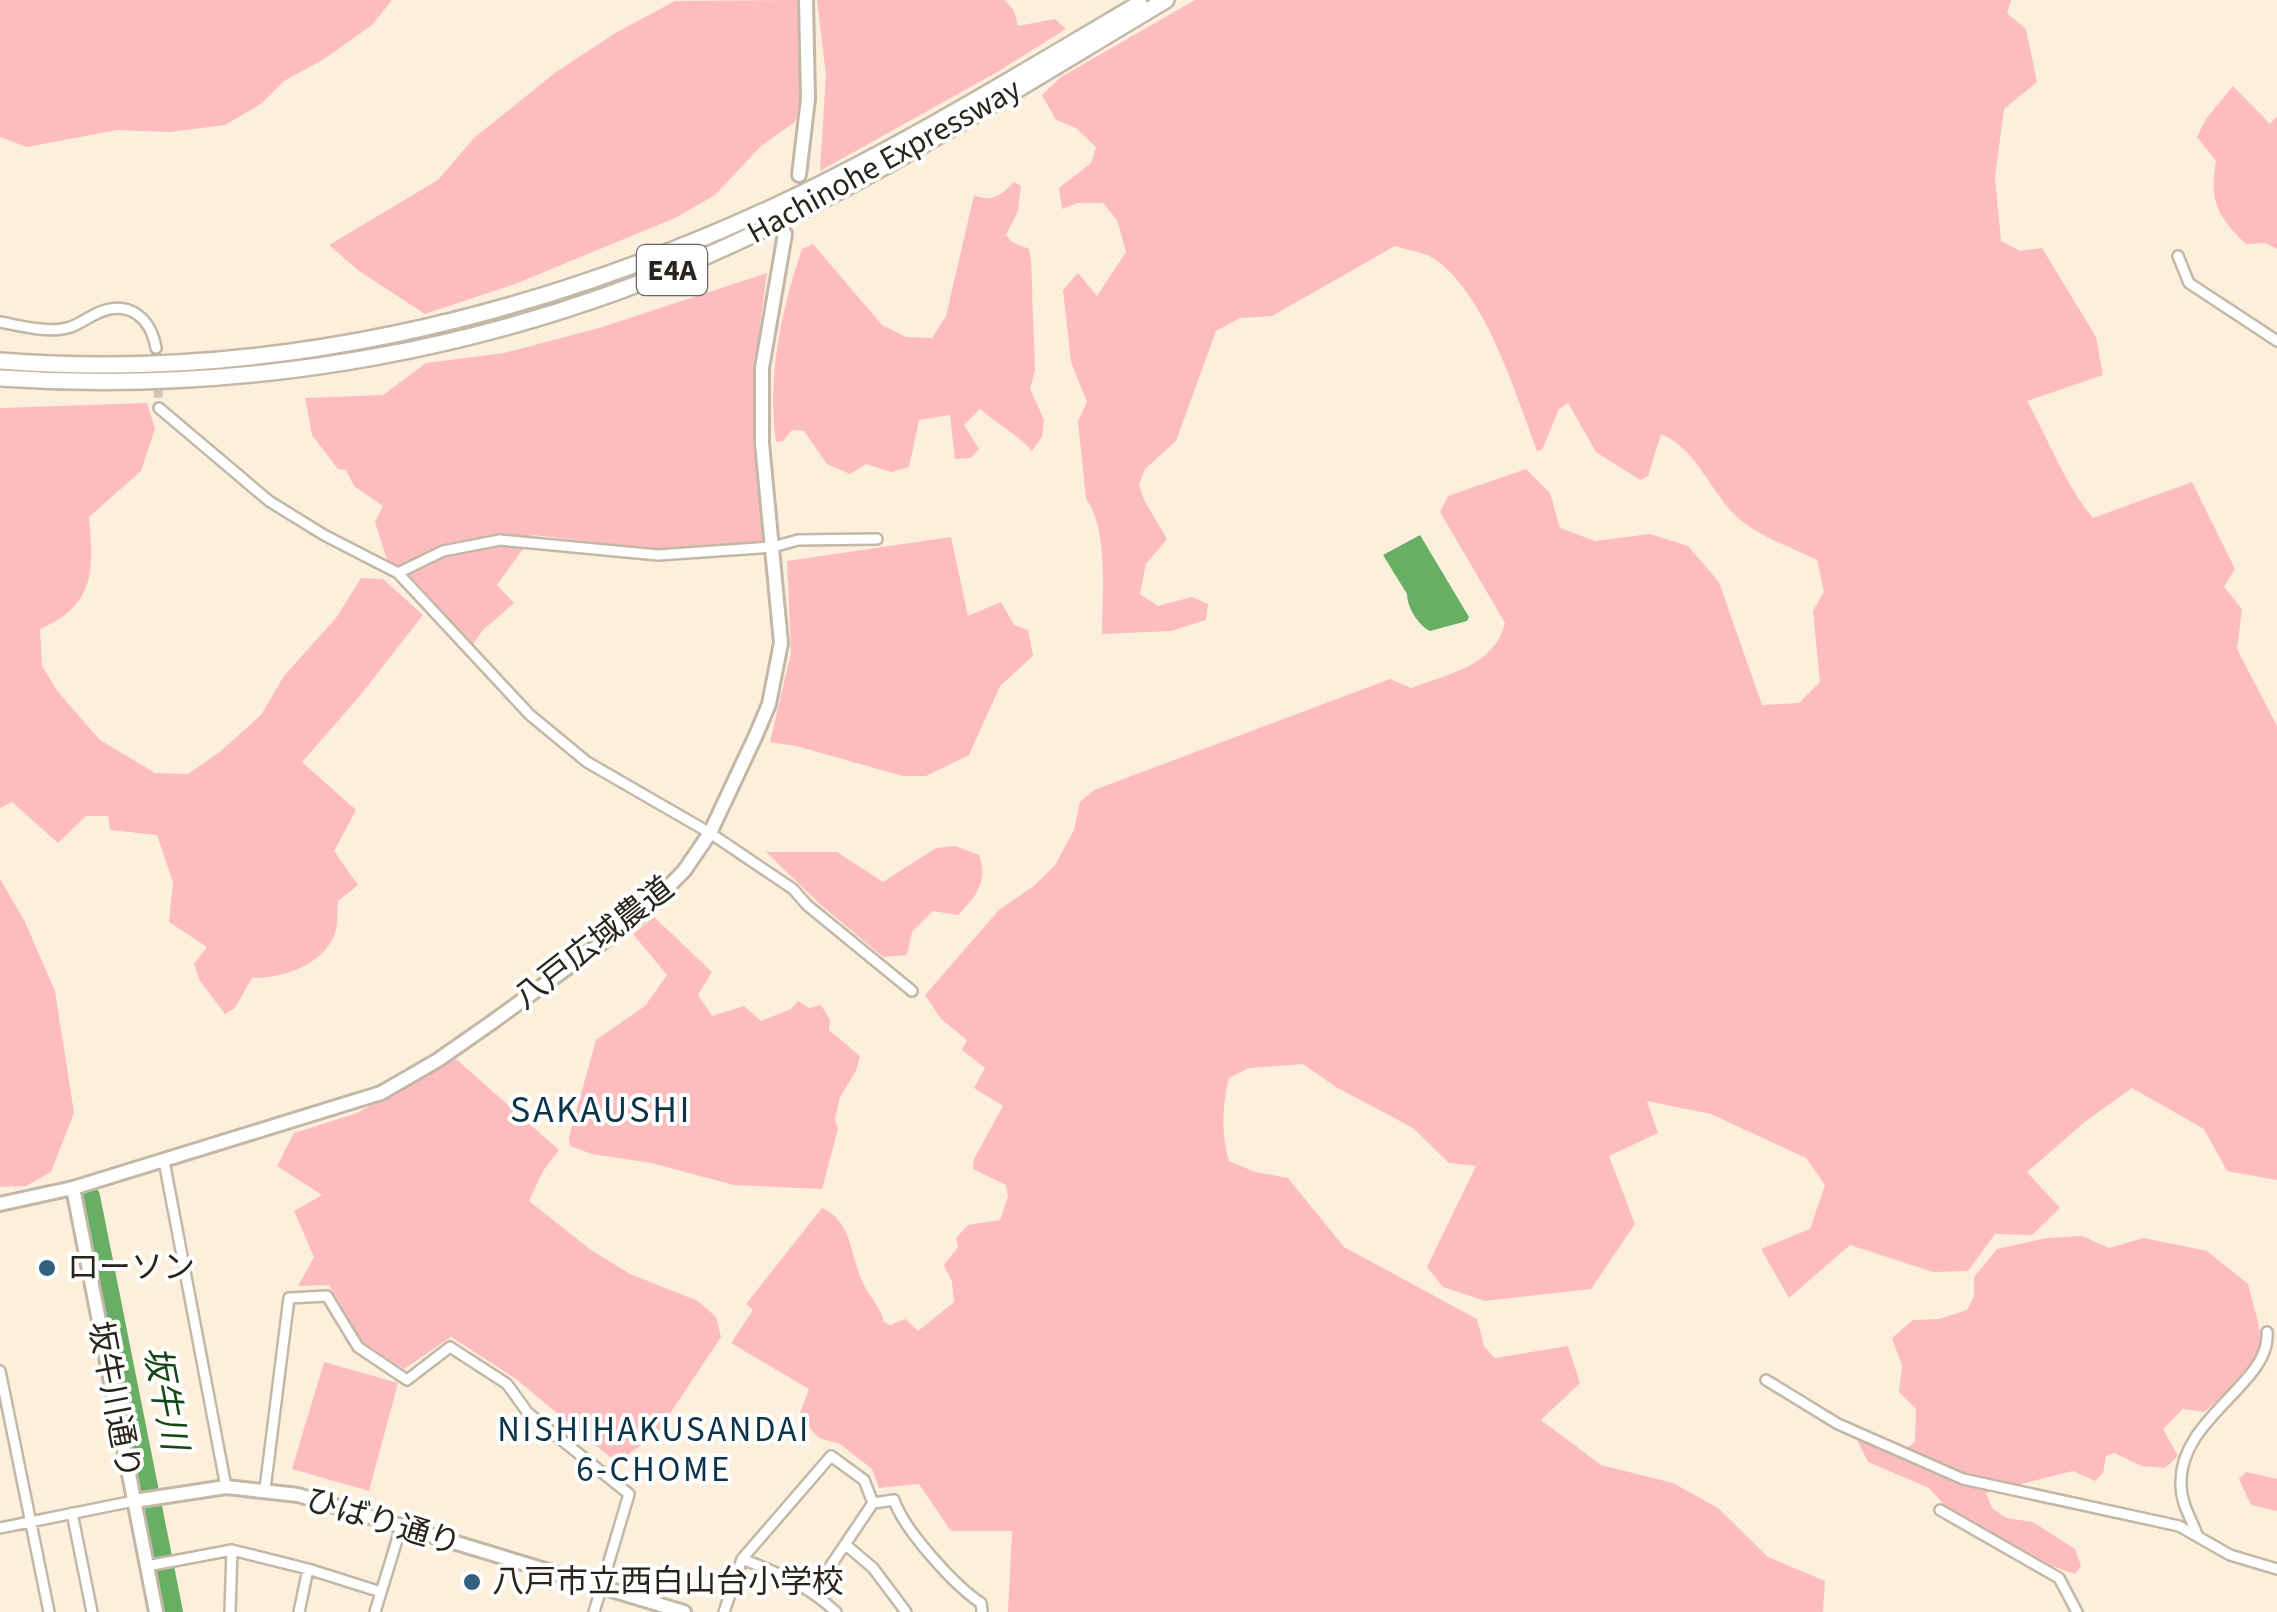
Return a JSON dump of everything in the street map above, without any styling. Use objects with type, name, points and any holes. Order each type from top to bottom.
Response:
[{"type":"highway","name":"Hachinohe Expressway","points":[[0,360],[117,364],[226,359],[348,344],[474,316],[616,272],[755,215],[868,160],[1146,0]]},
{"type":"highway","name":"Hachinohe Expressway","points":[[0,378],[122,384],[232,378],[348,362],[455,340],[624,288],[735,243],[832,195],[1166,0]]},
{"type":"highway","points":[[0,351],[117,364]]},
{"type":"highway","points":[[0,387],[122,384]]},
{"type":"street","points":[[799,175],[808,100],[806,0]]},
{"type":"street","name":"八戸広域農道","points":[[0,1204],[73,1188],[380,1093],[438,1060],[639,916],[684,871],[710,833],[756,736],[778,669],[781,643],[762,443],[762,368],[786,234]]},
{"type":"street","points":[[2178,256],[2188,283],[2277,341]]},
{"type":"street","points":[[0,322],[36,328],[70,327],[106,310],[123,308],[149,324],[156,348]]},
{"type":"street","points":[[159,408],[269,501],[324,535],[398,572],[530,715],[597,768],[710,833],[793,889],[807,905],[912,991]]},
{"type":"street","points":[[398,572],[442,552],[500,540],[658,556],[773,547],[798,540],[877,539]]},
{"type":"street","points":[[164,1161],[226,1487]]},
{"type":"street","name":"坂牛川通り","points":[[73,1188],[151,1565],[156,1612]]},
{"type":"street","points":[[264,1489],[289,1298],[328,1296],[358,1347],[407,1380],[450,1347],[507,1384],[528,1412],[629,1494],[594,1612]]},
{"type":"street","points":[[2198,1537],[2182,1497],[2182,1467],[2205,1423],[2256,1369],[2268,1346],[2267,1332]]},
{"type":"street","points":[[0,1371],[48,1612]]},
{"type":"street","points":[[1766,1380],[1838,1424],[1963,1479],[2179,1526],[2230,1555],[2277,1569]]},
{"type":"street","points":[[724,1612],[742,1558],[828,1456],[864,1480],[873,1503]]},
{"type":"street","name":"ひばり通り","points":[[138,1500],[226,1487],[264,1489],[684,1612]]},
{"type":"street","points":[[0,1528],[138,1500]]},
{"type":"street","points":[[812,1592],[873,1503],[894,1500],[910,1531],[945,1567],[957,1586],[981,1603],[982,1612]]},
{"type":"street","points":[[1940,1510],[2059,1578],[2077,1612]]},
{"type":"street","points":[[72,1514],[92,1612]]},
{"type":"street","points":[[375,1612],[401,1528]]},
{"type":"street","points":[[846,1545],[873,1568],[906,1612]]},
{"type":"street","points":[[151,1565],[232,1550],[308,1568],[381,1592]]},
{"type":"street","points":[[230,1612],[232,1550]]},
{"type":"street","points":[[742,1558],[781,1574],[836,1612]]},
{"type":"street","points":[[299,1612],[308,1568]]},
{"type":"shaded area","points":[[0,0],[392,0],[372,25],[284,81],[261,104],[225,125],[170,132],[117,130],[27,147],[0,137]]},
{"type":"shaded area","points":[[798,0],[800,108],[795,122],[761,146],[715,195],[675,218],[515,284],[425,314],[359,271],[329,245],[438,180],[474,138],[556,72],[617,32],[675,1]]},
{"type":"shaded area","points":[[817,0],[1005,0],[1014,11],[1018,26],[1055,19],[1066,29],[820,171],[826,75]]},
{"type":"shaded area","points":[[1195,0],[2011,0],[2007,13],[2026,29],[2037,82],[2004,109],[1995,177],[2001,241],[2020,251],[2042,248],[2096,337],[2103,375],[2027,401],[2065,476],[2093,518],[2192,482],[2235,569],[2224,587],[2242,609],[2237,649],[2277,726],[2277,1180],[2227,1171],[2204,1129],[2132,1088],[2027,1172],[2060,1208],[2032,1235],[1995,1234],[1968,1271],[1933,1272],[1850,1245],[1789,1298],[1761,1249],[1810,1229],[1825,1185],[1806,1158],[1711,1114],[1647,1101],[1658,1133],[1609,1156],[1635,1224],[1591,1289],[1485,1301],[1443,1287],[1427,1267],[1476,1166],[1449,1163],[1413,1128],[1336,1087],[1303,1064],[1249,1068],[1229,1078],[1225,1099],[1229,1161],[1255,1172],[1288,1178],[1344,1247],[1477,1319],[1484,1346],[1495,1358],[1568,1346],[1580,1383],[1541,1420],[1601,1465],[1673,1483],[1718,1508],[1768,1557],[1825,1581],[1823,1612],[1008,1612],[1012,1531],[951,1531],[919,1484],[879,1488],[872,1469],[840,1444],[819,1438],[799,1416],[809,1389],[731,1343],[753,1310],[746,1304],[822,1208],[845,1230],[862,1281],[884,1322],[890,1325],[905,1319],[918,1331],[954,1302],[952,1282],[944,1265],[958,1247],[956,1238],[968,1225],[1000,1220],[1008,1197],[1006,1185],[973,1169],[974,1159],[1003,1106],[974,1088],[985,1068],[962,1050],[967,1040],[941,1019],[925,995],[999,910],[1035,885],[1055,865],[1074,830],[1080,802],[1094,790],[1390,679],[1411,688],[1481,659],[1500,638],[1505,623],[1440,512],[1448,496],[1526,469],[1550,493],[1560,528],[1595,541],[1650,534],[1688,546],[1719,582],[1762,705],[1799,703],[1820,682],[1813,611],[1824,592],[1817,560],[1742,521],[1684,449],[1661,434],[1648,476],[1640,480],[1596,452],[1568,403],[1559,409],[1542,450],[1537,451],[1497,346],[1469,295],[1433,258],[1395,246],[1272,316],[1240,318],[1216,331],[1176,441],[1145,469],[1139,485],[1167,539],[1146,564],[1140,594],[1158,606],[1192,597],[1208,604],[1206,620],[1171,631],[1102,634],[1101,545],[1086,499],[1078,421],[1087,402],[1071,362],[1063,290],[1078,273],[1097,296],[1126,252],[1117,220],[1103,203],[1077,203],[1062,209],[1059,188],[1091,163],[1096,147],[1076,128],[1056,120],[1042,95],[1061,77]]},
{"type":"shaded area","points":[[2233,86],[2270,124],[2277,116],[2277,249],[2265,243],[2246,244],[2228,225],[2215,197],[2216,161],[2197,137],[2206,119]]},
{"type":"shaded area","points":[[1014,182],[1021,186],[1018,211],[1006,235],[1029,249],[1035,370],[1030,389],[1044,420],[1042,437],[1032,451],[980,409],[964,425],[979,449],[971,458],[955,459],[950,415],[919,420],[909,467],[891,472],[866,464],[850,474],[827,464],[804,431],[792,430],[783,441],[776,442],[773,393],[778,344],[802,249],[813,244],[882,325],[906,337],[932,338],[946,316],[974,195],[996,196]]},
{"type":"shaded area","points":[[767,273],[755,364],[755,443],[769,546],[662,550],[533,535],[497,585],[514,603],[482,631],[472,646],[388,563],[375,522],[383,506],[354,486],[346,470],[338,469],[312,435],[305,398],[383,395],[426,363],[504,353],[599,328]]},
{"type":"shaded area","points":[[147,403],[155,429],[141,471],[89,517],[91,554],[87,584],[72,609],[40,629],[42,666],[58,692],[100,740],[155,773],[188,774],[261,715],[284,676],[336,618],[361,578],[383,579],[423,615],[302,762],[356,810],[334,851],[358,885],[338,901],[335,934],[321,954],[300,968],[252,978],[235,1008],[225,1014],[200,981],[194,964],[207,947],[169,922],[173,882],[157,835],[110,830],[108,816],[86,816],[58,843],[12,802],[0,808],[0,408]]},
{"type":"shaded area","points":[[1420,535],[1469,617],[1467,621],[1430,631],[1414,615],[1407,594],[1383,555]]},
{"type":"shaded area","points":[[951,537],[968,616],[1001,602],[1014,625],[1028,630],[1033,656],[1000,686],[969,755],[926,776],[903,776],[770,742],[791,653],[787,561]]},
{"type":"shaded area","points":[[955,846],[979,855],[982,872],[975,895],[958,915],[933,911],[912,932],[907,955],[883,957],[766,852],[837,852],[883,882],[936,848]]},
{"type":"shaded area","points":[[0,879],[25,922],[55,991],[74,1113],[51,1172],[26,1186],[0,1187]]},
{"type":"shaded area","points":[[654,917],[712,972],[698,995],[712,1016],[744,1006],[761,1021],[791,1009],[798,1001],[809,1008],[821,1005],[830,1020],[829,1030],[860,1056],[840,1097],[835,1119],[838,1129],[822,1189],[734,1185],[570,1146],[569,1137],[596,1040],[645,1006],[667,975],[633,934]]},
{"type":"shaded area","points":[[456,1059],[559,1150],[543,1171],[529,1201],[591,1250],[630,1274],[698,1301],[716,1317],[721,1337],[657,1433],[617,1463],[516,1379],[451,1337],[404,1369],[362,1342],[329,1285],[298,1286],[314,1257],[294,1211],[322,1195],[277,1166],[294,1133],[357,1113]]},
{"type":"shaded area","points":[[2082,1236],[2109,1248],[2144,1238],[2207,1251],[2248,1284],[2260,1346],[2237,1381],[2204,1412],[2183,1409],[2163,1429],[2178,1456],[2165,1468],[2142,1466],[2114,1453],[2106,1456],[2103,1473],[2095,1481],[2073,1471],[1986,1493],[1992,1508],[2006,1518],[2033,1522],[2075,1549],[2081,1566],[2075,1574],[2049,1565],[1946,1507],[1929,1488],[1868,1462],[1856,1438],[1897,1455],[1915,1442],[1916,1409],[1899,1392],[1902,1366],[1892,1338],[1913,1320],[1939,1319],[1967,1310],[1974,1296],[1974,1277],[1997,1249],[2047,1238]]},
{"type":"shaded area","points":[[324,1362],[398,1383],[369,1491],[292,1469]]},
{"type":"shaded area","points":[[2246,1472],[2277,1479],[2277,1511],[2251,1505],[2239,1479]]},
{"type":"waterway","name":"坂牛川","points":[[91,1196],[174,1612]]},
{"type":"tunnel","points":[[156,348],[159,408]]},
{"type":"place","name":"ローソン","points":[[47,1268]]},
{"type":"place","name":"八戸市立西白山台小学校","points":[[472,1582]]},
{"type":"district","name":"SAKAUSHI","points":[[601,1110]]},
{"type":"district","name":"NISHIHAKUSANDAI 6-CHOME","points":[[654,1450]]}]
